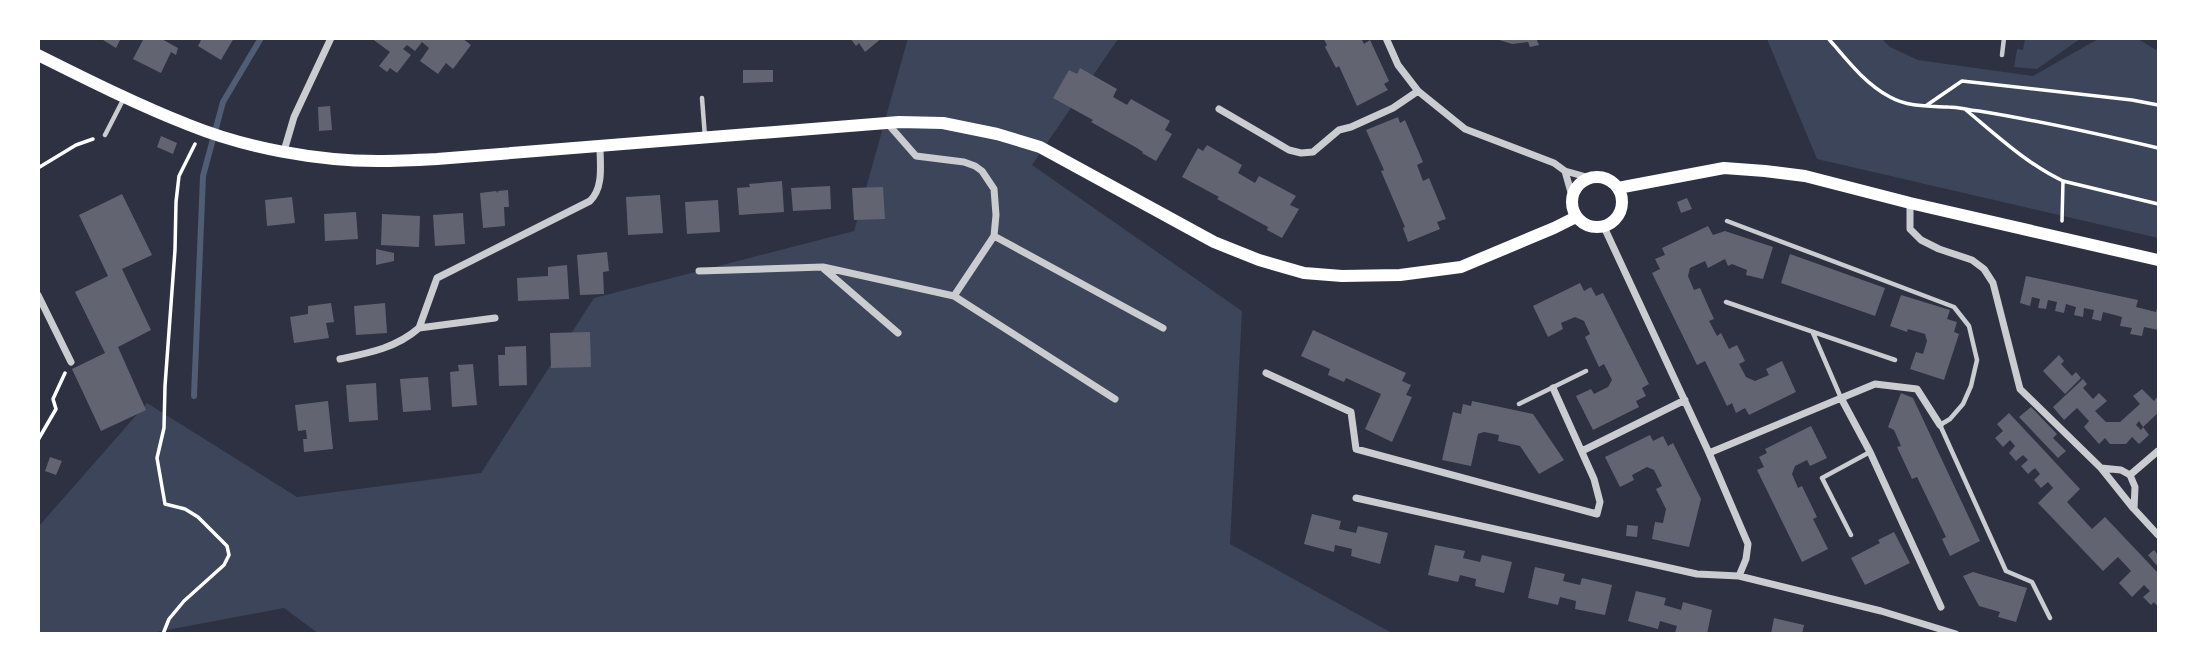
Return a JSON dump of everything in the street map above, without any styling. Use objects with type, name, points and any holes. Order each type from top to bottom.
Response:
[{"type":"main road","points":[[38,55],[124,97],[223,137],[316,156],[377,161],[437,159],[887,123],[943,123],[997,134],[1041,147],[1214,242],[1259,261],[1304,273],[1342,276],[1400,275],[1461,267],[1576,217]]},
{"type":"main road","points":[[1618,188],[1724,168],[1805,176],[2158,260]]},
{"type":"main road","points":[[1590,178],[1606,178],[1618,188],[1621,211],[1617,218],[1604,227],[1588,226],[1572,211],[1572,195],[1579,184],[1590,178]]},
{"type":"street","points":[[284,151],[294,117],[331,38]]},
{"type":"street","points":[[1386,38],[1398,65],[1418,91],[1465,129],[1554,163],[1565,171],[1590,178]]},
{"type":"street","points":[[1219,109],[1289,150],[1313,152],[1339,130],[1393,108],[1418,91]]},
{"type":"street","points":[[887,123],[916,156],[964,162],[982,171],[994,189],[995,236],[954,296]]},
{"type":"street","points":[[340,359],[380,350],[406,339],[419,328],[437,278],[590,201],[597,195],[599,187],[600,146]]},
{"type":"street","points":[[1565,171],[1572,195]]},
{"type":"street","points":[[1910,203],[1910,229],[1922,240],[1972,260],[1984,269],[1993,283],[2020,389],[2101,468],[2158,535]]},
{"type":"street","points":[[1604,227],[1685,400],[1748,544],[1746,559],[1739,576]]},
{"type":"street","points":[[995,236],[1163,328]]},
{"type":"street","points":[[822,267],[898,332]]},
{"type":"street","points":[[699,271],[822,267],[954,296],[1115,399]]},
{"type":"street","points":[[38,295],[71,362]]},
{"type":"street","points":[[419,328],[495,318]]},
{"type":"street","points":[[1266,373],[1351,412],[1356,449],[1597,514],[1600,502],[1594,479],[1553,388]]},
{"type":"street","points":[[1709,453],[1875,384],[1917,389],[1940,425]]},
{"type":"street","points":[[1842,398],[1870,452],[1941,607]]},
{"type":"street","points":[[1582,451],[1685,400]]},
{"type":"street","points":[[2130,475],[2158,451]]},
{"type":"street","points":[[2101,468],[2121,470],[2130,475],[2135,487],[2134,509]]},
{"type":"street","points":[[1356,498],[1697,574],[1739,576],[1881,611],[1956,634]]},
{"type":"lane","points":[[2001,55],[2004,38]]},
{"type":"lane","points":[[105,135],[124,97]]},
{"type":"lane","points":[[702,98],[705,138]]},
{"type":"lane","points":[[1727,221],[1954,307],[1969,326],[1977,360],[1971,386],[1963,404],[1950,419],[1940,425],[2006,571],[2032,582],[2050,618]]},
{"type":"lane","points":[[1726,302],[1895,360]]},
{"type":"lane","points":[[1812,332],[1842,398]]},
{"type":"lane","points":[[1519,404],[1586,371]]},
{"type":"lane","points":[[1851,535],[1822,478],[1870,452]]},
{"type":"path","points":[[1828,38],[1863,78],[1902,103],[1965,109],[2077,129],[2158,148]]},
{"type":"path","points":[[1925,106],[1962,81],[2132,100],[2158,106]]},
{"type":"path","points":[[1965,109],[2052,176],[2158,204]]},
{"type":"path","points":[[163,634],[169,619],[184,601],[224,565],[229,555],[227,546],[198,517],[185,509],[165,504],[158,458],[166,405],[179,176],[202,130]]},
{"type":"path","points":[[38,168],[76,145],[105,135]]},
{"type":"path","points":[[2061,238],[2063,181]]},
{"type":"path","points":[[38,440],[56,409],[53,399],[71,362]]},
{"type":"shaded area","points":[[908,38],[1118,39],[1032,165],[1242,311],[1230,544],[1392,633],[319,634],[284,608],[151,633],[39,634],[39,526],[147,403],[297,497],[481,473],[594,298],[854,231]]},
{"type":"shaded area","points":[[2025,38],[2080,39],[2037,69],[2014,67],[2017,49],[2023,50]]},
{"type":"shaded area","points":[[1767,39],[1882,39],[1890,47],[1918,60],[2033,76],[2098,39],[2138,39],[2158,51],[2158,238],[1817,159]]},
{"type":"building","points":[[100,38],[121,38],[116,48]]},
{"type":"building","points":[[144,38],[160,38],[178,48],[176,55],[171,52],[161,73],[133,59]]},
{"type":"building","points":[[202,38],[234,38],[221,60],[198,46]]},
{"type":"building","points":[[371,38],[462,38],[471,45],[453,69],[446,63],[438,74],[420,61],[429,48],[422,42],[415,51],[407,45],[403,49],[411,55],[397,73],[390,68],[387,72],[379,66],[390,52]]},
{"type":"building","points":[[850,38],[882,38],[865,52],[859,43],[856,46]]},
{"type":"building","points":[[1323,38],[1361,38],[1364,44],[1370,40],[1389,81],[1384,84],[1388,90],[1357,106],[1339,66],[1336,68],[1325,47],[1327,45]]},
{"type":"building","points":[[1493,38],[1536,38],[1539,45],[1530,47],[1528,42],[1512,44]]},
{"type":"building","points":[[1080,68],[1117,89],[1113,97],[1127,105],[1131,99],[1170,121],[1165,130],[1172,134],[1156,161],[1091,122],[1093,120],[1053,98],[1069,70],[1077,74]]},
{"type":"building","points":[[743,70],[773,70],[773,82],[743,83]]},
{"type":"building","points":[[330,106],[332,130],[319,131],[318,107]]},
{"type":"building","points":[[1398,117],[1400,123],[1405,120],[1423,162],[1417,165],[1423,181],[1429,178],[1446,219],[1437,222],[1440,229],[1408,242],[1403,228],[1405,227],[1381,171],[1384,170],[1366,130]]},
{"type":"building","points":[[161,136],[177,143],[173,154],[157,147]]},
{"type":"building","points":[[1207,145],[1242,165],[1238,173],[1255,183],[1259,176],[1296,196],[1290,205],[1299,209],[1282,238],[1267,230],[1268,227],[1217,199],[1219,197],[1182,177],[1198,148],[1203,151]]},
{"type":"building","points":[[782,181],[784,212],[739,215],[737,188],[750,187],[749,184]]},
{"type":"building","points":[[830,186],[831,209],[793,211],[791,188]]},
{"type":"building","points":[[883,187],[885,219],[854,220],[852,188]]},
{"type":"building","points":[[508,190],[509,207],[504,207],[505,226],[483,228],[480,193]]},
{"type":"building","points":[[122,194],[152,255],[122,269],[151,330],[118,347],[146,410],[101,431],[72,369],[105,353],[75,292],[108,276],[79,215]]},
{"type":"building","points":[[660,195],[663,233],[628,235],[626,197]]},
{"type":"building","points":[[292,197],[295,223],[267,226],[265,200]]},
{"type":"building","points":[[1687,198],[1692,209],[1681,213],[1677,202]]},
{"type":"building","points":[[718,200],[720,232],[687,234],[685,202]]},
{"type":"building","points":[[356,212],[358,239],[325,241],[324,214]]},
{"type":"building","points":[[463,213],[465,244],[435,246],[433,215]]},
{"type":"building","points":[[382,214],[420,216],[419,247],[381,245]]},
{"type":"building","points":[[1708,226],[1713,235],[1725,231],[1773,247],[1763,279],[1746,275],[1747,270],[1732,264],[1728,266],[1725,259],[1708,268],[1705,261],[1690,268],[1688,276],[1694,290],[1700,288],[1714,319],[1709,321],[1717,336],[1721,333],[1729,349],[1737,345],[1745,361],[1739,364],[1746,377],[1755,381],[1769,375],[1766,369],[1782,361],[1796,392],[1749,415],[1745,408],[1736,413],[1732,403],[1727,406],[1705,361],[1697,365],[1652,273],[1660,269],[1655,259],[1665,255],[1662,248]]},
{"type":"building","points":[[376,249],[394,253],[394,261],[376,265]]},
{"type":"building","points":[[607,252],[609,271],[603,272],[604,294],[580,295],[577,255]]},
{"type":"building","points":[[1790,254],[1885,288],[1875,316],[1781,283]]},
{"type":"building","points":[[567,265],[569,299],[518,301],[517,278],[548,276],[548,267]]},
{"type":"building","points":[[2026,276],[2138,300],[2136,307],[2156,312],[2158,304],[2158,330],[2144,327],[2142,336],[2130,334],[2132,328],[2120,326],[2122,317],[2115,315],[2103,312],[2101,321],[2092,319],[2094,310],[2084,308],[2083,317],[2074,315],[2076,307],[2066,304],[2064,313],[2055,311],[2057,302],[2048,300],[2046,309],[2038,308],[2040,299],[2032,297],[2030,306],[2020,303]]},
{"type":"building","points":[[1580,283],[1584,291],[1591,287],[1596,296],[1603,293],[1649,384],[1642,388],[1646,396],[1636,401],[1639,407],[1593,430],[1576,396],[1591,389],[1594,394],[1608,387],[1612,380],[1604,364],[1599,367],[1585,337],[1590,334],[1584,321],[1575,317],[1561,323],[1563,329],[1548,337],[1533,306]]},
{"type":"building","points":[[1901,295],[1950,310],[1947,319],[1957,322],[1954,332],[1959,334],[1944,380],[1910,369],[1916,352],[1923,354],[1927,341],[1925,334],[1890,326]]},
{"type":"building","points":[[331,303],[334,322],[326,323],[329,338],[294,343],[290,317],[308,314],[308,306]]},
{"type":"building","points":[[385,303],[387,333],[356,335],[354,306]]},
{"type":"building","points":[[1313,330],[1406,373],[1402,381],[1411,385],[1406,395],[1412,397],[1392,442],[1365,429],[1381,394],[1346,378],[1344,382],[1328,375],[1330,369],[1301,356]]},
{"type":"building","points":[[590,332],[591,367],[551,368],[550,333]]},
{"type":"building","points":[[526,346],[527,385],[499,386],[498,355],[505,355],[505,347]]},
{"type":"building","points":[[2059,355],[2064,361],[2061,364],[2072,376],[2076,372],[2081,378],[2065,394],[2043,371]]},
{"type":"building","points":[[473,364],[477,405],[452,407],[450,372],[459,371],[458,365]]},
{"type":"building","points":[[428,377],[431,410],[403,412],[400,379]]},
{"type":"building","points":[[2083,379],[2087,384],[2083,388],[2093,399],[2099,393],[2107,401],[2095,411],[2106,422],[2120,422],[2140,404],[2133,396],[2142,389],[2154,401],[2158,396],[2158,413],[2143,427],[2149,435],[2139,444],[2132,437],[2126,444],[2110,444],[2105,438],[2099,444],[2084,427],[2089,421],[2077,408],[2064,420],[2053,407]]},
{"type":"building","points":[[376,383],[378,420],[349,422],[346,385]]},
{"type":"building","points":[[1901,393],[1913,398],[1980,541],[1950,556],[1942,539],[1946,537],[1917,477],[1912,479],[1897,447],[1901,446],[1894,430],[1888,427]]},
{"type":"building","points":[[328,401],[333,449],[304,452],[303,439],[307,439],[306,430],[298,431],[295,405]]},
{"type":"building","points":[[1472,401],[1533,414],[1564,460],[1539,474],[1520,446],[1498,441],[1499,435],[1484,432],[1478,434],[1471,466],[1442,460],[1453,412],[1461,414],[1463,404],[1471,406]]},
{"type":"building","points":[[2031,407],[2057,434],[2053,438],[2066,451],[2058,458],[2019,417]]},
{"type":"building","points":[[2009,413],[2080,489],[2067,502],[2092,529],[2105,517],[2158,573],[2158,607],[2154,602],[2151,605],[2143,597],[2150,591],[2144,585],[2132,597],[2119,583],[2131,571],[2118,557],[2103,571],[2038,503],[2053,488],[2048,482],[2041,488],[2034,480],[2040,474],[2035,468],[2028,474],[2021,466],[2028,460],[2023,455],[2016,461],[2009,453],[2015,446],[2010,440],[2003,447],[1995,438],[2003,431],[1997,424]]},
{"type":"building","points":[[1811,426],[1827,458],[1810,466],[1807,460],[1795,466],[1792,474],[1798,488],[1802,486],[1817,517],[1813,519],[1828,549],[1802,562],[1757,470],[1764,467],[1759,457],[1767,453],[1765,449]]},
{"type":"building","points":[[1650,435],[1653,441],[1663,436],[1668,446],[1673,443],[1701,499],[1689,547],[1652,539],[1655,522],[1663,523],[1666,509],[1656,489],[1662,486],[1654,470],[1647,467],[1632,475],[1634,480],[1620,487],[1605,457]]},
{"type":"building","points":[[50,457],[62,461],[56,475],[45,471]]},
{"type":"building","points":[[1312,514],[1341,521],[1339,529],[1356,533],[1358,526],[1388,533],[1380,564],[1351,556],[1352,549],[1335,545],[1334,552],[1304,544]]},
{"type":"building","points":[[1627,525],[1638,526],[1637,537],[1626,536]]},
{"type":"building","points":[[1894,532],[1910,563],[1865,585],[1851,558],[1880,543],[1878,540]]},
{"type":"building","points":[[1435,545],[1465,551],[1463,558],[1480,562],[1482,555],[1512,562],[1504,593],[1475,586],[1476,579],[1460,575],[1458,582],[1428,575]]},
{"type":"building","points":[[2154,550],[2158,555],[2158,567],[2148,555]]},
{"type":"building","points":[[1535,567],[1565,574],[1563,581],[1580,585],[1582,578],[1612,585],[1605,615],[1575,609],[1576,601],[1560,597],[1558,605],[1528,598]]},
{"type":"building","points":[[1973,572],[2027,588],[2016,622],[1998,617],[2000,612],[1979,606],[1963,576]]},
{"type":"building","points":[[1636,591],[1666,598],[1664,605],[1681,610],[1683,602],[1712,610],[1707,634],[1675,633],[1677,626],[1660,621],[1658,629],[1628,621]]},
{"type":"building","points":[[1774,618],[1804,625],[1802,634],[1771,634]]},
{"type":"waterway","points":[[194,396],[203,176],[223,102],[261,38]]}]
